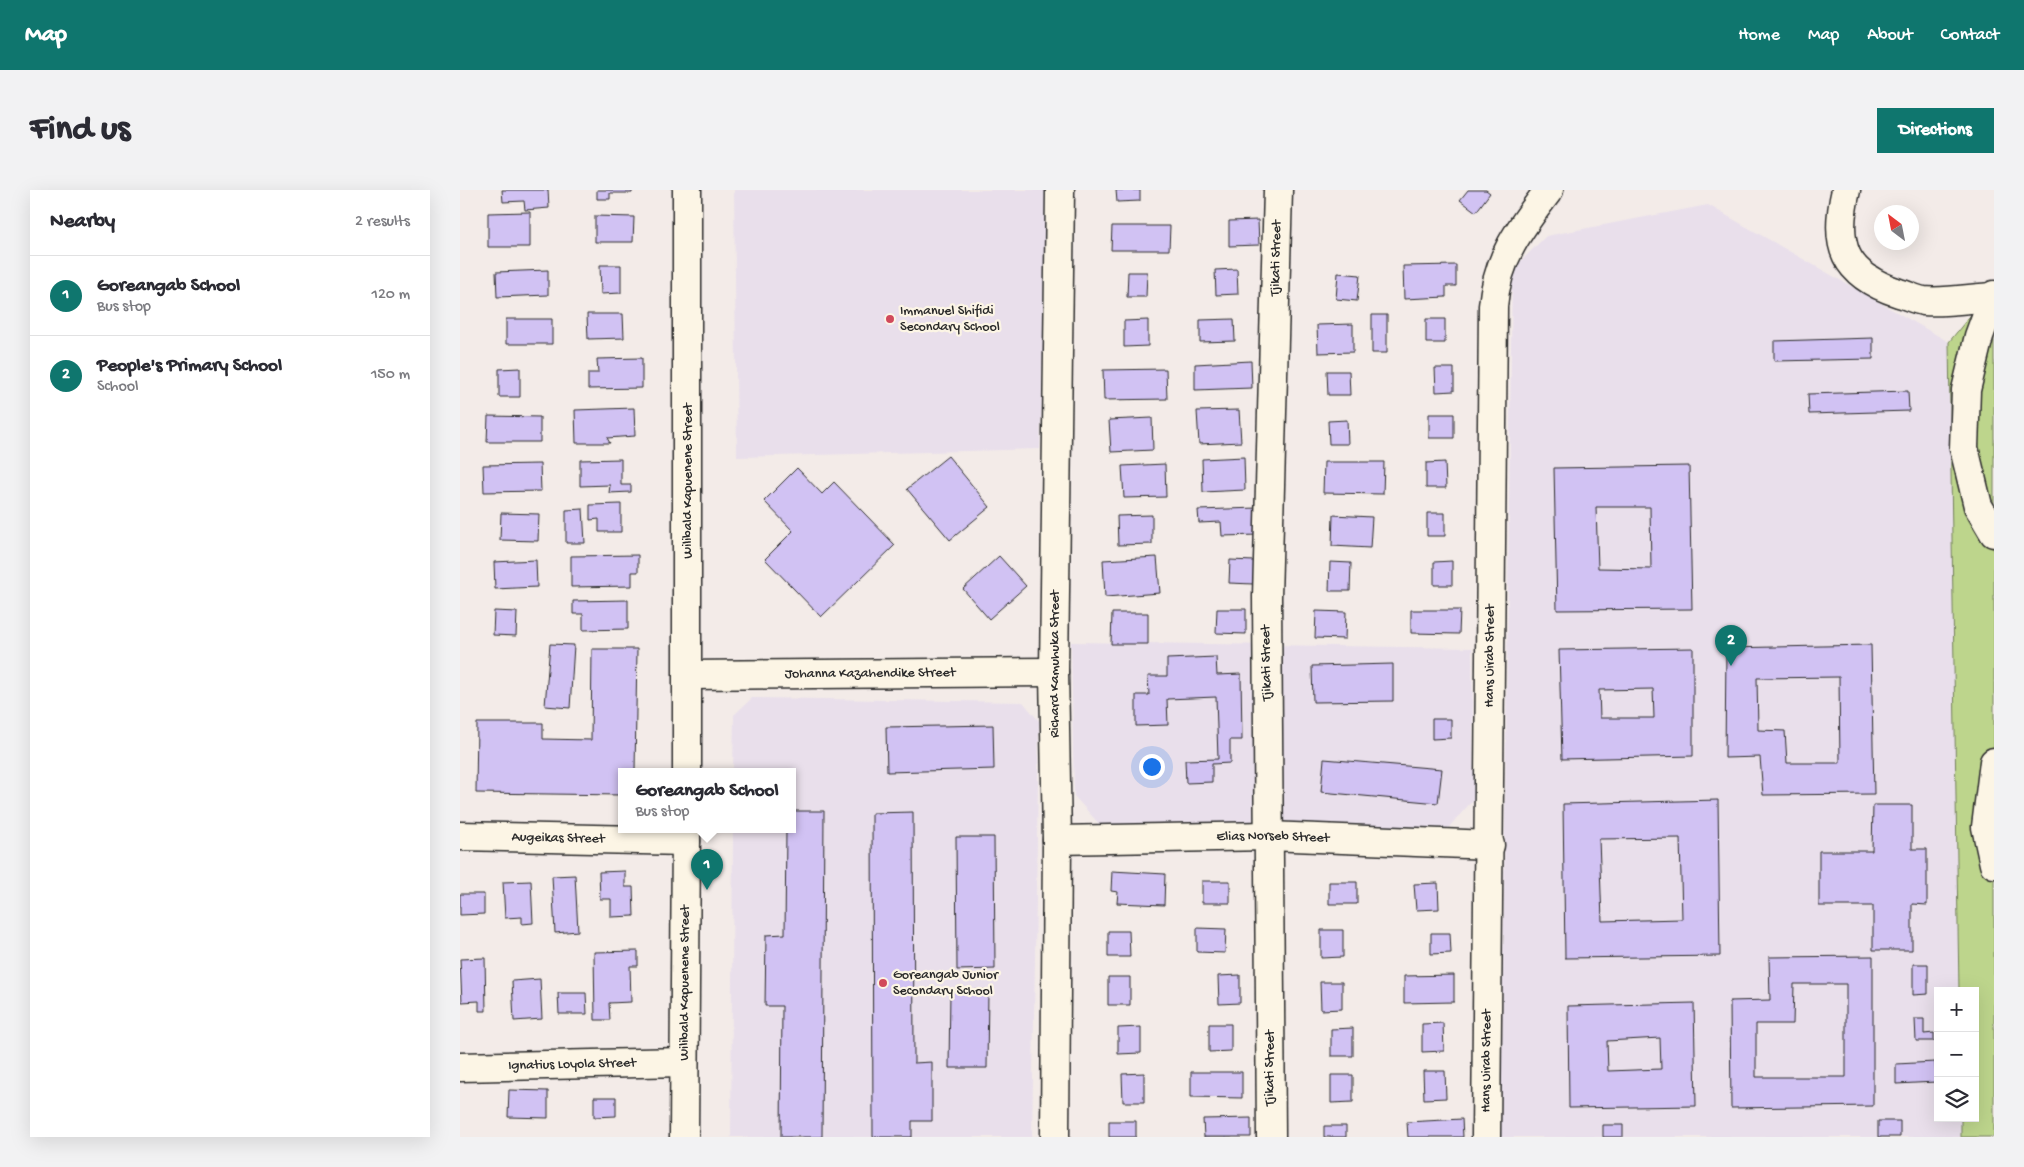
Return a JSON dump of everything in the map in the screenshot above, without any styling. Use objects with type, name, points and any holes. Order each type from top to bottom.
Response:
[{"type":"street","name":"Wilibald Kapuenene Street","points":[[687,190],[687,768]]},
{"type":"street","name":"Richard Kamuhuka Street","points":[[1054,1137],[1058,840],[1054,672],[1060,190]]},
{"type":"street","name":"Tjikati Street","points":[[1271,1137],[1267,597],[1278,190]]},
{"type":"street","name":"Hans Uirab Street","points":[[1486,1137],[1494,292],[1505,254],[1549,190]]},
{"type":"street","points":[[1846,190],[1841,213],[1842,245],[1854,268],[1875,285],[1924,301],[1994,296],[1979,336],[1966,390],[1964,448],[1978,506],[1994,533]]},
{"type":"street","name":"Johanna Kazahendike Street","points":[[688,675],[1054,672]]},
{"type":"street","points":[[1994,762],[1986,828],[1994,864]]},
{"type":"street","name":"Wilibald Kapuenene Street","points":[[684,1137],[686,835]]},
{"type":"street","name":"Augeikas Street","points":[[460,836],[686,835]]},
{"type":"street","name":"Elias Norseb Street","points":[[1058,840],[1269,836],[1490,845]]},
{"type":"street","name":"Ignatius Loyola Street","points":[[460,1067],[684,1062]]},
{"type":"shaded area","name":"Immanuel Shifidi Secondary School","points":[[734,190],[1049,190],[1040,449],[737,457]]},
{"type":"shaded area","points":[[1708,205],[1949,342],[1959,987],[1934,987],[1934,1122],[1961,1122],[1961,1137],[1501,1137],[1512,270],[1546,236]]},
{"type":"shaded area","points":[[1071,642],[1472,648],[1474,799],[1448,828],[1296,823],[1101,826],[1074,796]]},
{"type":"shaded area","name":"Goreangab Junior Secondary School","points":[[752,698],[1023,702],[1039,721],[1032,1137],[731,1137],[733,833],[796,833],[796,768],[733,768],[734,715]]},
{"type":"green space","points":[[1994,286],[1994,1137],[1961,1137],[1961,1122],[1979,1122],[1979,987],[1959,987],[1949,342]]},
{"type":"building","points":[[502,190],[548,190],[549,208],[525,210],[524,201],[503,202]]},
{"type":"building","points":[[597,190],[632,190],[632,193],[610,193],[610,199],[597,199]]},
{"type":"building","points":[[1116,190],[1140,190],[1140,201],[1117,202]]},
{"type":"building","points":[[1468,190],[1486,190],[1490,193],[1476,212],[1460,200]]},
{"type":"building","points":[[530,212],[530,247],[488,247],[488,213]]},
{"type":"building","points":[[595,216],[634,217],[633,242],[595,242]]},
{"type":"building","points":[[1258,220],[1259,245],[1229,246],[1229,221]]},
{"type":"building","points":[[1112,226],[1170,226],[1169,250],[1111,250]]},
{"type":"building","points":[[600,265],[621,265],[621,293],[601,294]]},
{"type":"building","points":[[1456,265],[1456,286],[1446,286],[1446,297],[1404,299],[1403,266]]},
{"type":"building","points":[[1237,269],[1238,294],[1216,295],[1215,270]]},
{"type":"building","points":[[548,270],[548,295],[497,297],[496,272]]},
{"type":"building","points":[[1128,272],[1147,272],[1146,297],[1127,297]]},
{"type":"building","points":[[1338,273],[1360,275],[1357,301],[1336,299]]},
{"type":"building","points":[[587,314],[623,314],[624,338],[588,339]]},
{"type":"building","points":[[1372,315],[1387,315],[1387,353],[1372,353]]},
{"type":"building","points":[[506,319],[552,319],[552,344],[506,344]]},
{"type":"building","points":[[1234,319],[1235,341],[1200,342],[1200,320]]},
{"type":"building","points":[[1426,319],[1445,319],[1445,343],[1426,343]]},
{"type":"building","points":[[1148,320],[1148,346],[1124,347],[1124,321]]},
{"type":"building","points":[[1353,324],[1353,352],[1318,353],[1317,325]]},
{"type":"building","points":[[1873,338],[1873,359],[1774,361],[1774,341]]},
{"type":"building","points":[[642,358],[642,388],[588,389],[588,373],[598,373],[597,359]]},
{"type":"building","points":[[1251,361],[1252,388],[1195,390],[1195,364]]},
{"type":"building","points":[[520,368],[520,397],[499,397],[499,369]]},
{"type":"building","points":[[1435,368],[1454,368],[1454,391],[1436,392]]},
{"type":"building","points":[[1166,369],[1167,399],[1104,400],[1103,370]]},
{"type":"building","points":[[1327,371],[1349,371],[1350,395],[1328,395]]},
{"type":"building","points":[[1908,391],[1909,411],[1809,414],[1808,394]]},
{"type":"building","points":[[634,408],[635,436],[607,438],[610,443],[576,443],[575,410]]},
{"type":"building","points":[[1239,410],[1241,442],[1199,444],[1197,411]]},
{"type":"building","points":[[1429,414],[1454,414],[1454,438],[1429,438]]},
{"type":"building","points":[[488,416],[540,417],[540,442],[487,442]]},
{"type":"building","points":[[1152,418],[1153,450],[1111,452],[1109,420]]},
{"type":"building","points":[[1347,420],[1348,444],[1329,444],[1328,421]]},
{"type":"building","points":[[948,456],[990,507],[950,540],[907,489]]},
{"type":"building","points":[[1244,457],[1245,490],[1203,492],[1202,459]]},
{"type":"building","points":[[621,459],[621,485],[631,485],[631,492],[609,493],[610,485],[580,486],[580,460]]},
{"type":"building","points":[[1324,462],[1384,462],[1383,494],[1323,493]]},
{"type":"building","points":[[1445,462],[1446,488],[1426,488],[1426,463]]},
{"type":"building","points":[[540,464],[541,491],[484,492],[483,465]]},
{"type":"building","points":[[1165,464],[1166,497],[1124,498],[1122,466]]},
{"type":"building","points":[[1689,466],[1692,609],[1557,610],[1554,468]],"holes":[[[1596,507],[1650,507],[1651,569],[1598,568]]]},
{"type":"building","points":[[797,468],[822,494],[834,482],[895,545],[821,617],[765,559],[793,531],[764,501]]},
{"type":"building","points":[[621,504],[621,532],[599,532],[599,519],[590,520],[590,505]]},
{"type":"building","points":[[1257,508],[1258,535],[1222,536],[1221,522],[1199,523],[1198,510]]},
{"type":"building","points":[[583,509],[585,543],[566,543],[566,510]]},
{"type":"building","points":[[501,513],[539,514],[538,541],[500,540]]},
{"type":"building","points":[[1427,513],[1445,513],[1445,536],[1427,536]]},
{"type":"building","points":[[1152,515],[1152,544],[1118,545],[1117,516]]},
{"type":"building","points":[[1333,515],[1372,517],[1370,548],[1332,546]]},
{"type":"building","points":[[638,555],[638,572],[632,572],[632,586],[571,587],[571,556]]},
{"type":"building","points":[[999,556],[1026,586],[989,619],[963,589]]},
{"type":"building","points":[[1157,557],[1160,593],[1105,597],[1103,560]]},
{"type":"building","points":[[536,560],[537,587],[495,589],[494,562]]},
{"type":"building","points":[[1230,560],[1254,561],[1253,584],[1229,583]]},
{"type":"building","points":[[1452,561],[1452,585],[1434,585],[1434,562]]},
{"type":"building","points":[[1330,562],[1351,563],[1350,591],[1329,591]]},
{"type":"building","points":[[628,600],[628,629],[583,630],[583,614],[573,614],[573,601]]},
{"type":"building","points":[[1217,609],[1246,609],[1246,634],[1216,633]]},
{"type":"building","points":[[1411,610],[1460,610],[1459,634],[1411,633]]},
{"type":"building","points":[[494,611],[517,612],[516,636],[493,635]]},
{"type":"building","points":[[1316,611],[1346,612],[1345,639],[1315,638]]},
{"type":"building","points":[[1112,613],[1148,613],[1148,644],[1111,644]]},
{"type":"building","points":[[550,644],[574,645],[570,708],[545,706]]},
{"type":"building","points":[[1871,645],[1874,794],[1763,795],[1760,757],[1725,758],[1726,648]],"holes":[[[1839,677],[1840,763],[1787,763],[1785,731],[1758,730],[1757,678]]]},
{"type":"building","points":[[1693,648],[1693,756],[1562,759],[1559,650]],"holes":[[[1653,689],[1654,718],[1600,718],[1599,690]]]},
{"type":"building","points":[[592,649],[637,649],[635,768],[618,768],[618,795],[476,793],[477,723],[543,723],[543,739],[591,740]]},
{"type":"building","points":[[1216,657],[1217,675],[1241,674],[1242,740],[1230,740],[1230,763],[1212,764],[1212,782],[1186,783],[1185,760],[1218,759],[1216,697],[1167,699],[1168,725],[1136,726],[1136,695],[1149,695],[1148,676],[1167,676],[1167,659]]},
{"type":"building","points":[[1393,664],[1393,701],[1313,702],[1312,666]]},
{"type":"building","points":[[1432,719],[1451,719],[1451,738],[1432,739]]},
{"type":"building","points":[[993,725],[994,769],[887,772],[886,727]]},
{"type":"building","points":[[1324,759],[1442,769],[1438,803],[1321,792]]},
{"type":"building","points":[[1718,800],[1720,956],[1565,958],[1563,804]],"holes":[[[1680,838],[1682,919],[1602,921],[1599,839]]]},
{"type":"building","points":[[1873,805],[1912,805],[1912,849],[1927,849],[1927,905],[1912,904],[1912,950],[1873,950],[1873,906],[1819,906],[1819,851],[1872,851]]},
{"type":"building","points":[[796,811],[824,811],[822,1137],[781,1137],[782,1006],[765,1006],[766,935],[785,934],[786,833],[796,833]]},
{"type":"building","points":[[913,812],[914,1063],[932,1062],[932,1121],[912,1121],[912,1137],[873,1137],[872,813]]},
{"type":"building","points":[[956,837],[994,837],[995,969],[957,970]]},
{"type":"building","points":[[625,871],[625,887],[633,887],[634,916],[611,917],[611,899],[600,899],[599,872]]},
{"type":"building","points":[[1112,871],[1165,874],[1164,905],[1117,903],[1118,892],[1111,891]]},
{"type":"building","points":[[575,875],[578,931],[555,933],[552,876]]},
{"type":"building","points":[[531,881],[533,923],[522,924],[522,917],[505,918],[503,882]]},
{"type":"building","points":[[1202,881],[1230,881],[1230,903],[1202,903]]},
{"type":"building","points":[[1329,882],[1357,882],[1357,904],[1329,904]]},
{"type":"building","points":[[1438,883],[1439,909],[1416,910],[1414,884]]},
{"type":"building","points":[[460,894],[484,894],[484,914],[460,915]]},
{"type":"building","points":[[1197,928],[1226,929],[1225,953],[1197,952]]},
{"type":"building","points":[[1321,930],[1343,930],[1343,957],[1321,958]]},
{"type":"building","points":[[1108,931],[1129,931],[1130,957],[1108,957]]},
{"type":"building","points":[[1431,933],[1450,933],[1451,953],[1431,954]]},
{"type":"building","points":[[638,951],[638,966],[630,966],[631,1002],[609,1003],[610,1020],[595,1020],[594,952]]},
{"type":"building","points":[[1873,956],[1873,1106],[1731,1108],[1730,1001],[1770,1000],[1769,957]],"holes":[[[1794,984],[1846,984],[1846,1077],[1756,1077],[1756,1024],[1793,1024]]]},
{"type":"building","points":[[485,958],[486,1011],[479,1011],[479,1001],[462,1002],[460,959]]},
{"type":"building","points":[[1913,964],[1928,964],[1928,994],[1913,995]]},
{"type":"building","points":[[1240,975],[1240,1003],[1219,1004],[1218,976]]},
{"type":"building","points":[[1454,975],[1454,1002],[1404,1003],[1404,976]]},
{"type":"building","points":[[1108,977],[1130,977],[1130,1005],[1108,1005]]},
{"type":"building","points":[[540,979],[542,1019],[514,1021],[512,981]]},
{"type":"building","points":[[1320,982],[1342,982],[1342,1009],[1321,1010]]},
{"type":"building","points":[[950,990],[988,990],[987,1068],[949,1068]]},
{"type":"building","points":[[558,993],[586,993],[587,1014],[559,1014]]},
{"type":"building","points":[[1694,1003],[1696,1106],[1569,1108],[1568,1006]],"holes":[[[1660,1038],[1661,1069],[1608,1071],[1607,1041]]]},
{"type":"building","points":[[1915,1019],[1924,1019],[1924,1034],[1934,1033],[1934,1041],[1916,1041]]},
{"type":"building","points":[[1443,1023],[1444,1051],[1422,1052],[1422,1024]]},
{"type":"building","points":[[1209,1024],[1231,1024],[1231,1051],[1209,1052]]},
{"type":"building","points":[[1141,1027],[1141,1053],[1118,1054],[1118,1028]]},
{"type":"building","points":[[1353,1028],[1353,1056],[1331,1056],[1331,1029]]},
{"type":"building","points":[[1934,1062],[1934,1082],[1896,1084],[1896,1064]]},
{"type":"building","points":[[1423,1071],[1445,1071],[1446,1098],[1424,1099]]},
{"type":"building","points":[[1191,1072],[1242,1072],[1242,1098],[1191,1097]]},
{"type":"building","points":[[1144,1073],[1144,1102],[1123,1102],[1122,1074]]},
{"type":"building","points":[[1331,1075],[1353,1075],[1353,1102],[1331,1103]]},
{"type":"building","points":[[509,1090],[548,1091],[548,1118],[508,1117]]},
{"type":"building","points":[[594,1097],[616,1097],[616,1116],[594,1117]]},
{"type":"building","points":[[1251,1118],[1251,1137],[1204,1137],[1203,1119]]},
{"type":"building","points":[[1462,1119],[1463,1137],[1408,1137],[1407,1122]]},
{"type":"building","points":[[1109,1121],[1136,1121],[1136,1137],[1109,1137]]},
{"type":"building","points":[[1878,1121],[1900,1121],[1900,1137],[1878,1137]]},
{"type":"building","points":[[1603,1125],[1623,1125],[1623,1137],[1603,1137]]},
{"type":"building","points":[[1324,1126],[1346,1126],[1346,1137],[1324,1137]]},
{"type":"place","name":"Immanuel Shifidi Secondary School","points":[[890,319]]},
{"type":"place","name":"People's Primary School","points":[[1731,666]]},
{"type":"place","name":"Goreangab School","points":[[707,890]]},
{"type":"place","name":"Goreangab Junior Secondary School","points":[[883,983]]}]
